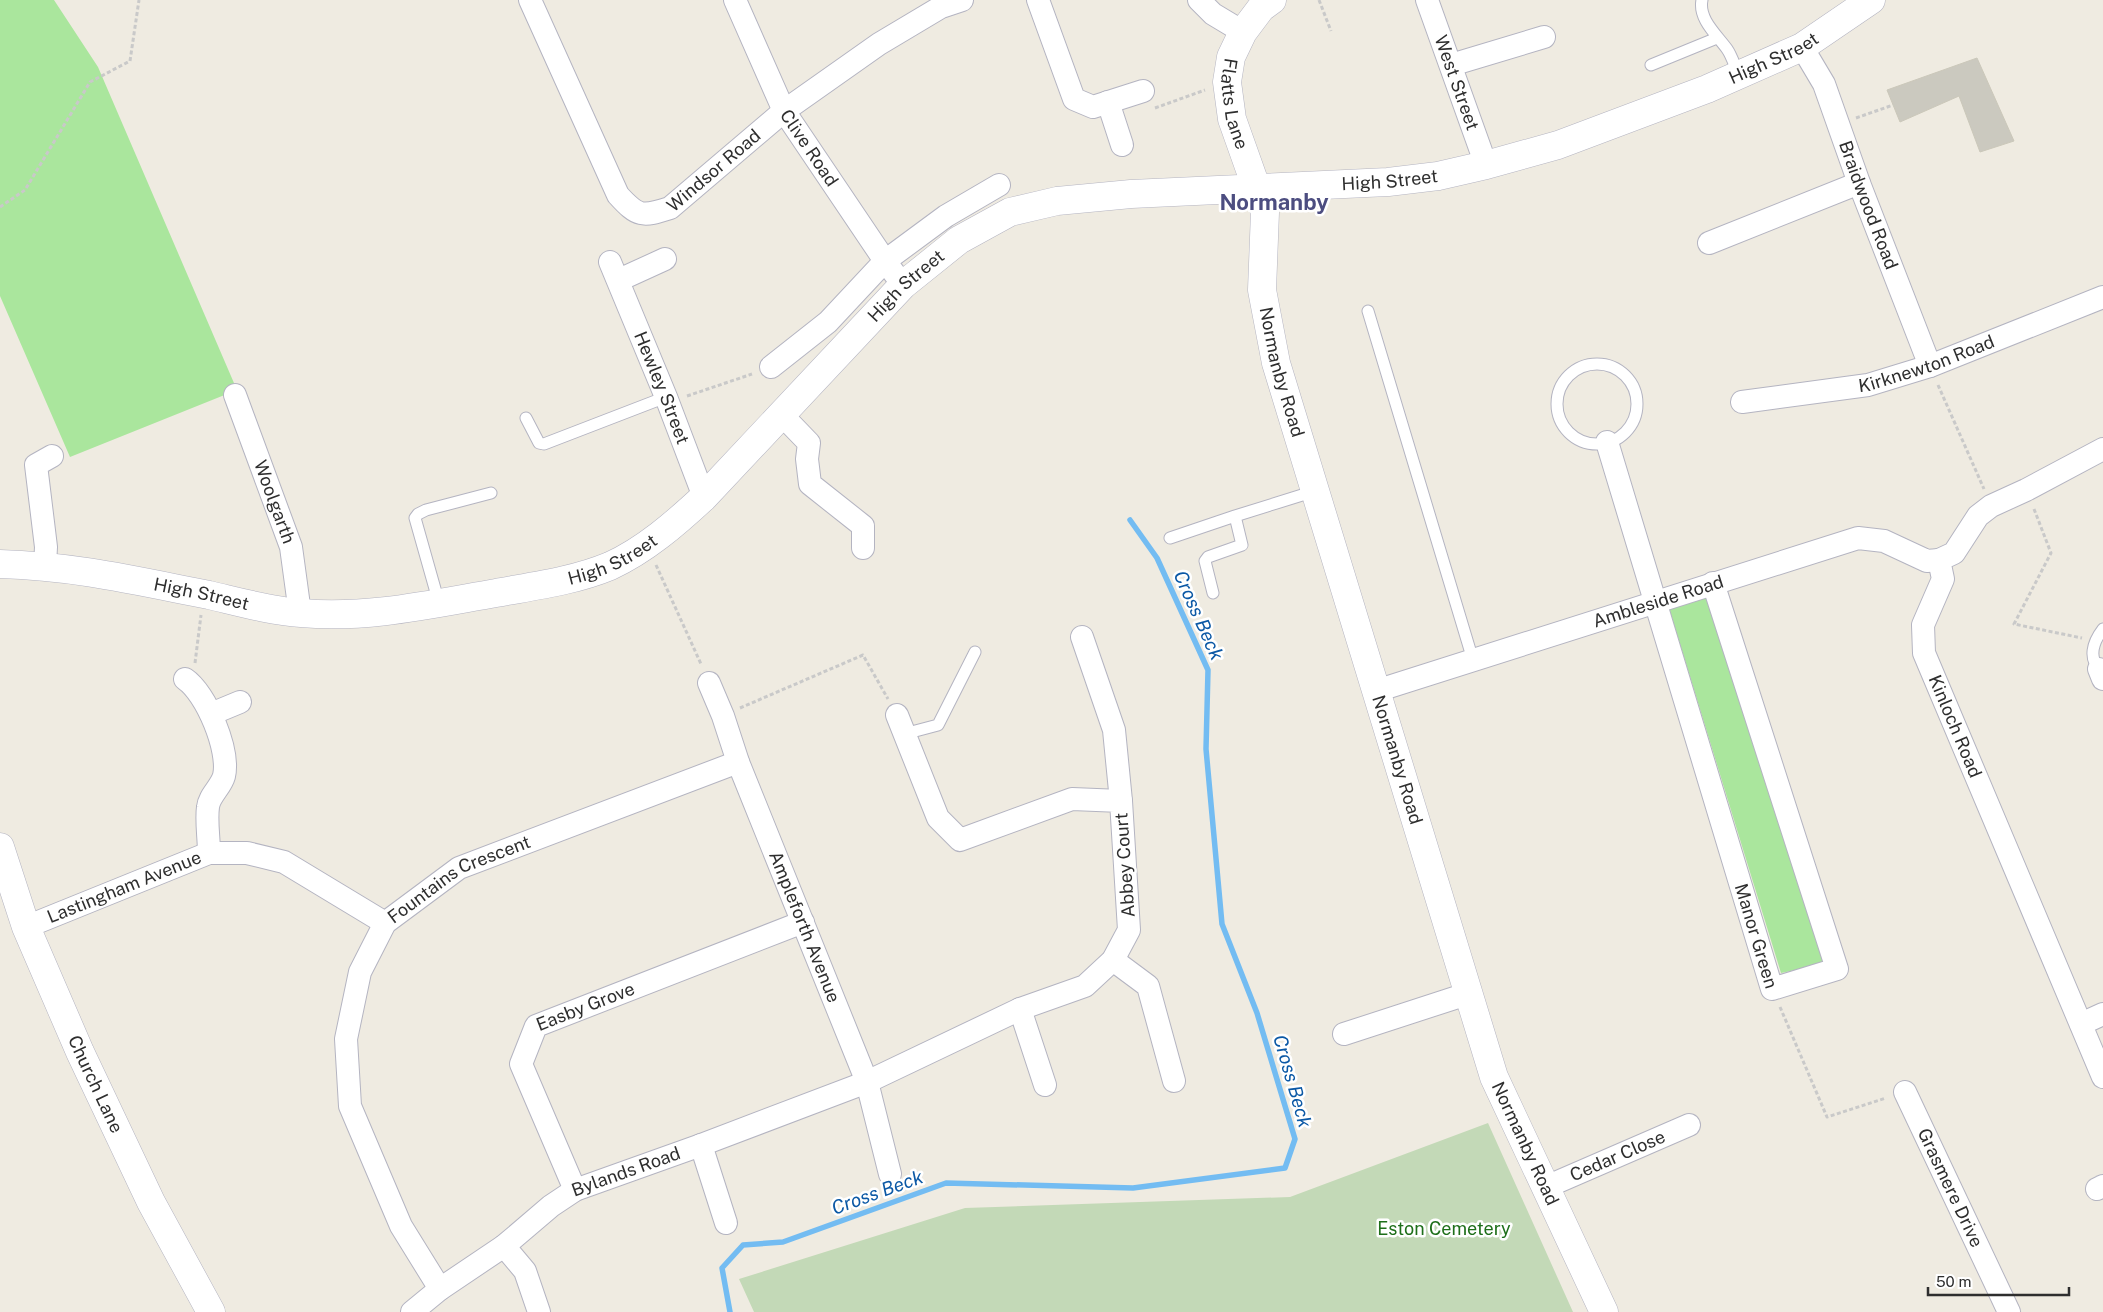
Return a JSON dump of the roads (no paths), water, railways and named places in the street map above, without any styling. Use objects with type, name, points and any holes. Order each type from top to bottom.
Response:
[{"type":"main road","name":"Flatts Lane","points":[[1257,188],[1232,119],[1227,82],[1231,57],[1243,32],[1261,8],[1272,0]]},
{"type":"main road","name":"High Street","points":[[0,564],[45,566],[104,573],[300,613],[356,614],[439,603],[559,581],[610,566],[674,525],[704,497],[903,285],[959,240],[1010,212],[1057,200],[1131,194],[1388,182],[1438,176],[1486,165],[1558,145],[1739,75],[1802,48],[1861,3]]},
{"type":"main road","name":"Normanby Road","points":[[1257,188],[1264,212],[1262,290],[1276,363],[1467,994],[1494,1076],[1604,1312]]},
{"type":"main road","name":"Church Lane","points":[[2,859],[26,927],[80,1052],[151,1202],[210,1312]]},
{"type":"street","name":"Windsor Road","points":[[530,0],[618,195],[632,211],[650,214],[670,208],[784,111],[879,44],[939,4],[962,0]]},
{"type":"street","name":"Clive Road","points":[[735,0],[784,111],[903,285]]},
{"type":"street","points":[[1038,0],[1074,99],[1100,105],[1143,91]]},
{"type":"street","points":[[1199,0],[1213,14],[1243,32]]},
{"type":"street","name":"West Street","points":[[1427,0],[1486,165]]},
{"type":"street","points":[[1451,65],[1544,37]]},
{"type":"street","name":"Braidwood Road","points":[[1802,48],[1824,84],[1859,183],[1930,366]]},
{"type":"street","points":[[1100,105],[1122,145]]},
{"type":"street","points":[[1709,243],[1859,183]]},
{"type":"street","points":[[771,367],[828,322],[885,261],[946,216],[998,185]]},
{"type":"street","name":"Hewley Street","points":[[665,259],[614,271],[667,400],[704,497]]},
{"type":"street","name":"Kirknewton Road","points":[[1742,402],[1868,385],[1930,366],[2103,297]]},
{"type":"street","name":"Woolgarth","points":[[235,394],[291,547],[300,613]]},
{"type":"street","points":[[781,414],[809,443],[807,459],[810,484],[863,526],[863,548]]},
{"type":"street","name":"Manor Green","points":[[1607,442],[1772,988],[1837,969],[1714,583]]},
{"type":"street","points":[[1939,560],[1954,553],[1978,516],[1991,506],[2026,490],[2103,449]]},
{"type":"street","points":[[45,566],[46,547],[36,465],[52,456]]},
{"type":"street","name":"Ambleside Road","points":[[1376,691],[1858,538],[1884,541],[1927,561],[1939,560]]},
{"type":"street","name":"Kinloch Road","points":[[1939,560],[1944,579],[1923,625],[1924,653],[2103,1077]]},
{"type":"street","points":[[1082,637],[1114,730],[1121,801]]},
{"type":"street","points":[[189,681],[211,714],[225,759],[223,777],[208,805],[209,853]]},
{"type":"street","name":"Ampleforth Avenue","points":[[709,683],[723,716],[738,762],[867,1082],[890,1174]]},
{"type":"street","points":[[211,714],[240,702]]},
{"type":"street","name":"Abbey Court","points":[[867,1082],[1020,1010],[1085,986],[1113,960],[1129,930],[1121,801],[1072,799],[960,840],[938,818],[901,724]]},
{"type":"street","name":"Fountains Crescent","points":[[440,1289],[401,1226],[350,1106],[346,1039],[360,972],[385,923],[459,868],[738,762]]},
{"type":"street","name":"Lastingham Avenue","points":[[26,927],[209,853],[247,854],[284,862],[385,923]]},
{"type":"street","name":"Easby Grove","points":[[575,1190],[521,1064],[536,1026],[803,922]]},
{"type":"street","points":[[1113,960],[1148,986],[1174,1081]]},
{"type":"street","points":[[1344,1034],[1467,994]]},
{"type":"street","points":[[1020,1010],[1045,1085]]},
{"type":"street","points":[[2081,1024],[2103,1014]]},
{"type":"street","name":"Bylands Road","points":[[412,1312],[440,1289],[504,1246],[551,1206],[575,1190],[701,1145],[867,1082]]},
{"type":"street","name":"Grasmere Drive","points":[[1905,1092],[2009,1312]]},
{"type":"street","name":"Cedar Close","points":[[1546,1187],[1689,1125]]},
{"type":"street","points":[[701,1145],[726,1223]]},
{"type":"street","points":[[504,1246],[525,1271],[539,1312]]},
{"type":"lane","points":[[1702,0],[1700,6],[1712,33],[1728,50],[1739,75]]},
{"type":"lane","points":[[1651,65],[1717,38]]},
{"type":"lane","points":[[1368,311],[1473,660]]},
{"type":"lane","points":[[1596,364],[1610,365],[1622,372],[1631,382],[1637,395],[1636,415],[1630,427],[1620,437],[1607,442],[1590,443],[1576,438],[1566,429],[1559,417],[1558,396],[1563,383],[1572,372],[1584,366],[1596,364]]},
{"type":"lane","points":[[526,418],[539,443],[544,444],[667,400]]},
{"type":"lane","points":[[1170,538],[1315,491]]},
{"type":"lane","points":[[439,603],[415,518],[426,510],[491,493]]},
{"type":"lane","points":[[1213,593],[1205,561],[1208,557],[1242,545],[1235,516]]},
{"type":"lane","points":[[2102,673],[2094,660],[2092,650],[2095,641],[2103,629]]},
{"type":"lane","points":[[901,724],[938,725],[975,652]]},
{"type":"waterway","name":"Cross Beck","points":[[730,1312],[722,1268],[743,1245],[783,1242],[946,1183],[1133,1188],[1285,1168],[1295,1139],[1257,1013],[1222,924],[1206,749],[1208,670],[1157,558],[1130,520]]},
{"type":"district","name":"Normanby","points":[[1274,202]]},
{"type":"park label","name":"Eston Cemetery","points":[[1444,1229]]}]
